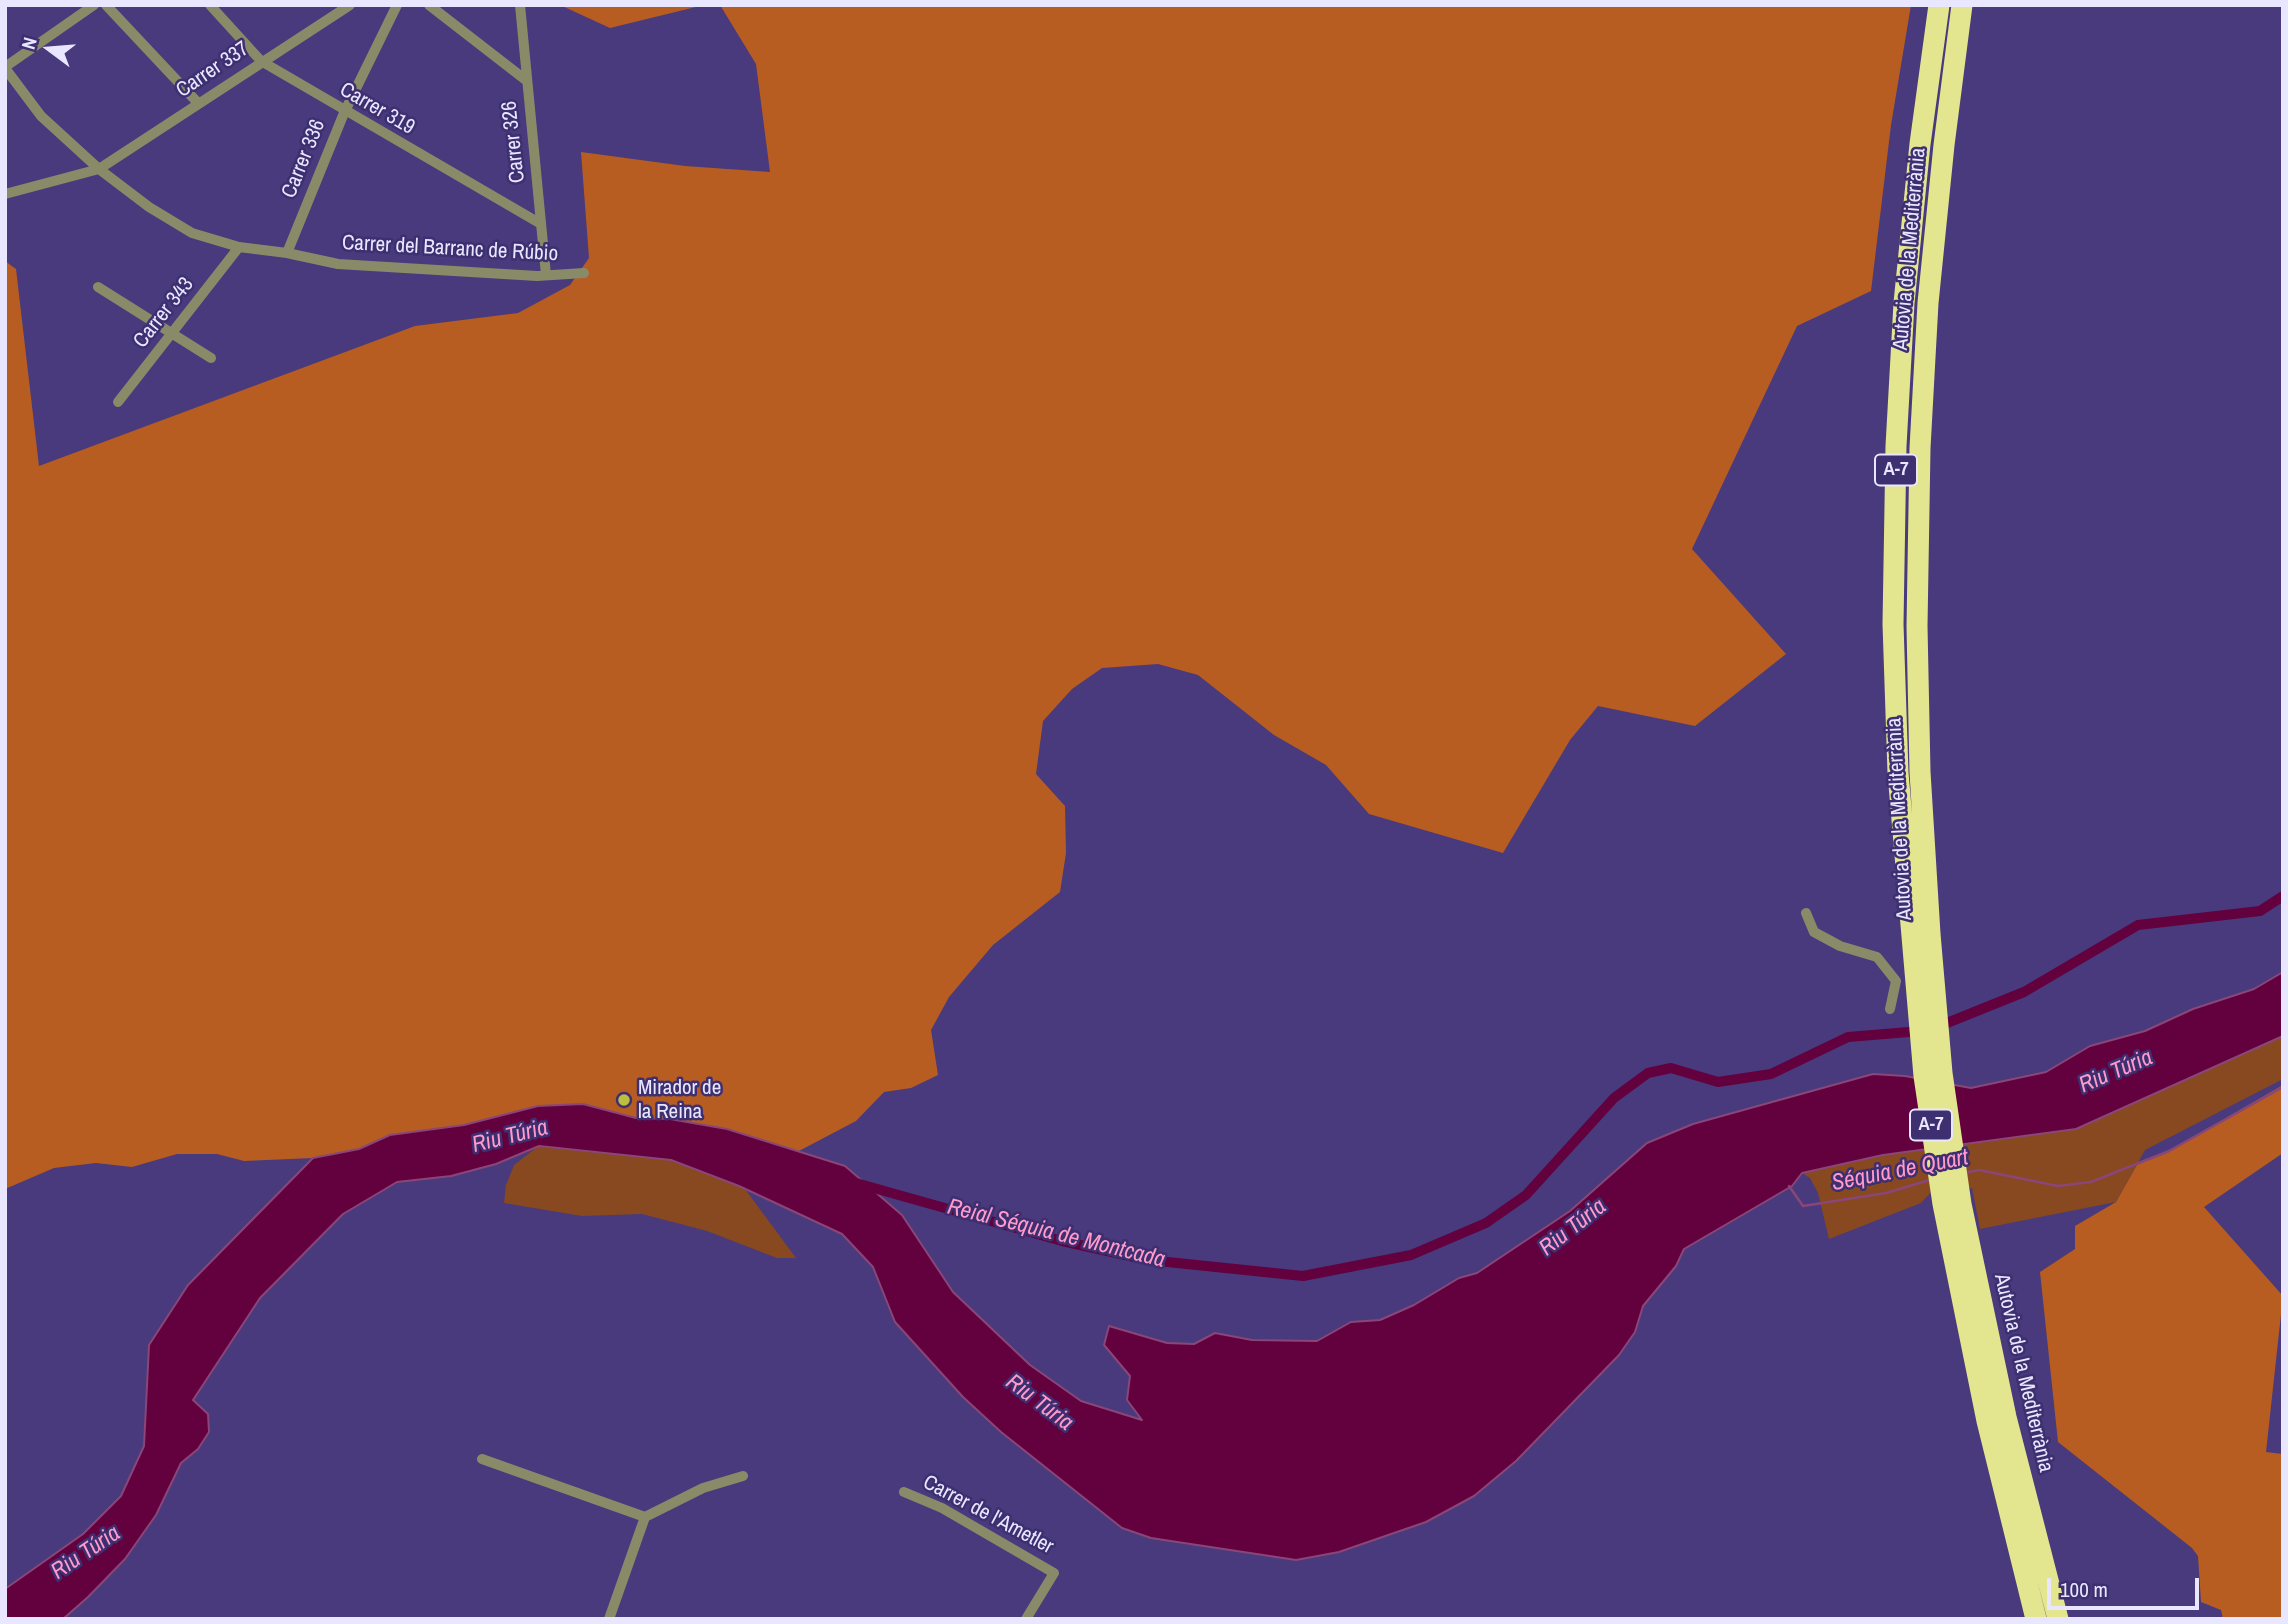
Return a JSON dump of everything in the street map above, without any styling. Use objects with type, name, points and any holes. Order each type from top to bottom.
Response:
[{"type":"highway","name":"Autovia de la Mediterrània","points":[[1939,5],[1920,144],[1904,303],[1896,446],[1894,624],[1898,773],[1961,1204],[1987,1421],[2036,1619]]},
{"type":"highway","name":"Autovia de la Mediterrània","points":[[1921,935],[1917,639],[1920,448],[1929,290],[1962,5]]},
{"type":"highway","name":"Autovia de la Mediterrània","points":[[1973,1310],[2058,1619]]},
{"type":"street","points":[[5,67],[94,5]]},
{"type":"street","points":[[106,5],[198,103]]},
{"type":"street","name":"Carrer 337","points":[[5,194],[99,169],[350,5]]},
{"type":"street","name":"Carrer 336","points":[[287,253],[344,113],[397,5]]},
{"type":"street","points":[[429,5],[527,81]]},
{"type":"street","name":"Carrer 326","points":[[520,5],[546,275]]},
{"type":"street","name":"Carrer 319","points":[[217,7],[261,61],[344,113],[541,224]]},
{"type":"street","name":"Carrer del Barranc de Rúbio","points":[[5,67],[41,116],[99,169],[149,207],[192,233],[239,247],[287,253],[338,264],[546,275],[584,274]]},
{"type":"street","name":"Carrer 343","points":[[118,402],[239,247]]},
{"type":"street","points":[[98,288],[211,358]]},
{"type":"street","points":[[1806,913],[1814,932],[1840,946],[1877,957],[1896,981],[1890,1009]]},
{"type":"street","points":[[482,1460],[645,1517]]},
{"type":"street","points":[[609,1619],[645,1517],[703,1488],[743,1476]]},
{"type":"street","name":"Carrer de l'Ametler","points":[[904,1492],[942,1508],[1054,1573],[1026,1619]]},
{"type":"shaded area","points":[[560,5],[704,5],[610,28]]},
{"type":"shaded area","points":[[720,5],[1911,5],[1891,125],[1871,291],[1797,326],[1692,549],[1786,654],[1695,726],[1598,706],[1570,740],[1503,853],[1369,814],[1326,765],[1274,735],[1198,675],[1158,664],[1102,668],[1072,689],[1043,721],[1036,774],[1065,806],[1066,853],[1060,892],[993,945],[949,997],[931,1030],[938,1075],[911,1088],[884,1092],[856,1121],[797,1152],[727,1129],[670,1119],[636,1118],[583,1104],[508,1113],[464,1125],[390,1135],[359,1149],[313,1158],[244,1161],[217,1154],[177,1154],[132,1167],[96,1163],[54,1168],[5,1189],[5,261],[16,269],[39,466],[415,326],[518,313],[570,285],[589,258],[581,152],[685,166],[770,172],[756,64]]},
{"type":"shaded area","points":[[2283,1036],[2283,1079],[2145,1150],[2116,1202],[1980,1229],[1972,1188],[1934,1189],[1921,1203],[1829,1239],[1818,1193],[1810,1178],[1802,1173],[1883,1155],[2076,1129]]},
{"type":"shaded area","points":[[2283,1085],[2283,1153],[2204,1207],[2283,1296],[2266,1452],[2283,1454],[2283,1619],[2223,1619],[2221,1610],[2201,1602],[2198,1556],[2192,1548],[2058,1442],[2040,1272],[2075,1249],[2075,1226],[2116,1202],[2138,1163],[2169,1151]]},
{"type":"shaded area","points":[[546,1140],[630,1145],[742,1178],[745,1189],[796,1258],[777,1258],[707,1231],[642,1214],[582,1216],[504,1203],[506,1185],[514,1165]]},
{"type":"water","name":"Riu Túria","points":[[2283,972],[2283,1036],[2076,1129],[1883,1155],[1802,1173],[1792,1186],[1684,1249],[1676,1266],[1643,1306],[1635,1332],[1619,1355],[1516,1461],[1474,1496],[1426,1522],[1339,1552],[1296,1560],[1151,1538],[1122,1528],[1001,1432],[963,1397],[895,1322],[873,1267],[842,1234],[739,1186],[671,1160],[539,1146],[496,1164],[451,1176],[397,1182],[343,1214],[260,1298],[193,1400],[208,1414],[209,1432],[198,1449],[181,1463],[156,1515],[125,1559],[63,1619],[5,1619],[5,1589],[83,1534],[121,1496],[144,1446],[149,1345],[188,1285],[313,1158],[359,1149],[390,1135],[464,1125],[538,1106],[583,1104],[636,1118],[670,1119],[727,1129],[845,1166],[902,1215],[953,1292],[1030,1365],[1081,1401],[1142,1420],[1127,1400],[1130,1376],[1104,1345],[1109,1326],[1167,1343],[1194,1344],[1215,1333],[1252,1340],[1317,1341],[1351,1322],[1380,1320],[1414,1305],[1459,1278],[1477,1273],[1570,1211],[1647,1143],[1693,1124],[1873,1074],[1905,1076],[1971,1088],[2046,1072],[2090,1046],[2145,1031],[2193,1009],[2254,989]]},
{"type":"waterway","name":"Reial Séquia de Montcada","points":[[1937,1027],[2024,992],[2138,925],[2260,911],[2283,896]]},
{"type":"waterway","name":"Reial Séquia de Montcada","points":[[856,1183],[1062,1241],[1148,1260],[1303,1276],[1411,1255],[1486,1223],[1526,1195],[1614,1098],[1648,1073],[1671,1068],[1718,1082],[1771,1074],[1848,1037],[1921,1031]]},
{"type":"waterway","name":"Séquia de Quart","points":[[1964,1173],[1979,1170],[2058,1186],[2091,1182],[2169,1151],[2283,1087]]},
{"type":"waterway","name":"Séquia de Quart","points":[[1789,1186],[1803,1206],[1886,1193],[1930,1180]]},
{"type":"place","name":"Mirador de la Reina","points":[[624,1100]]}]
